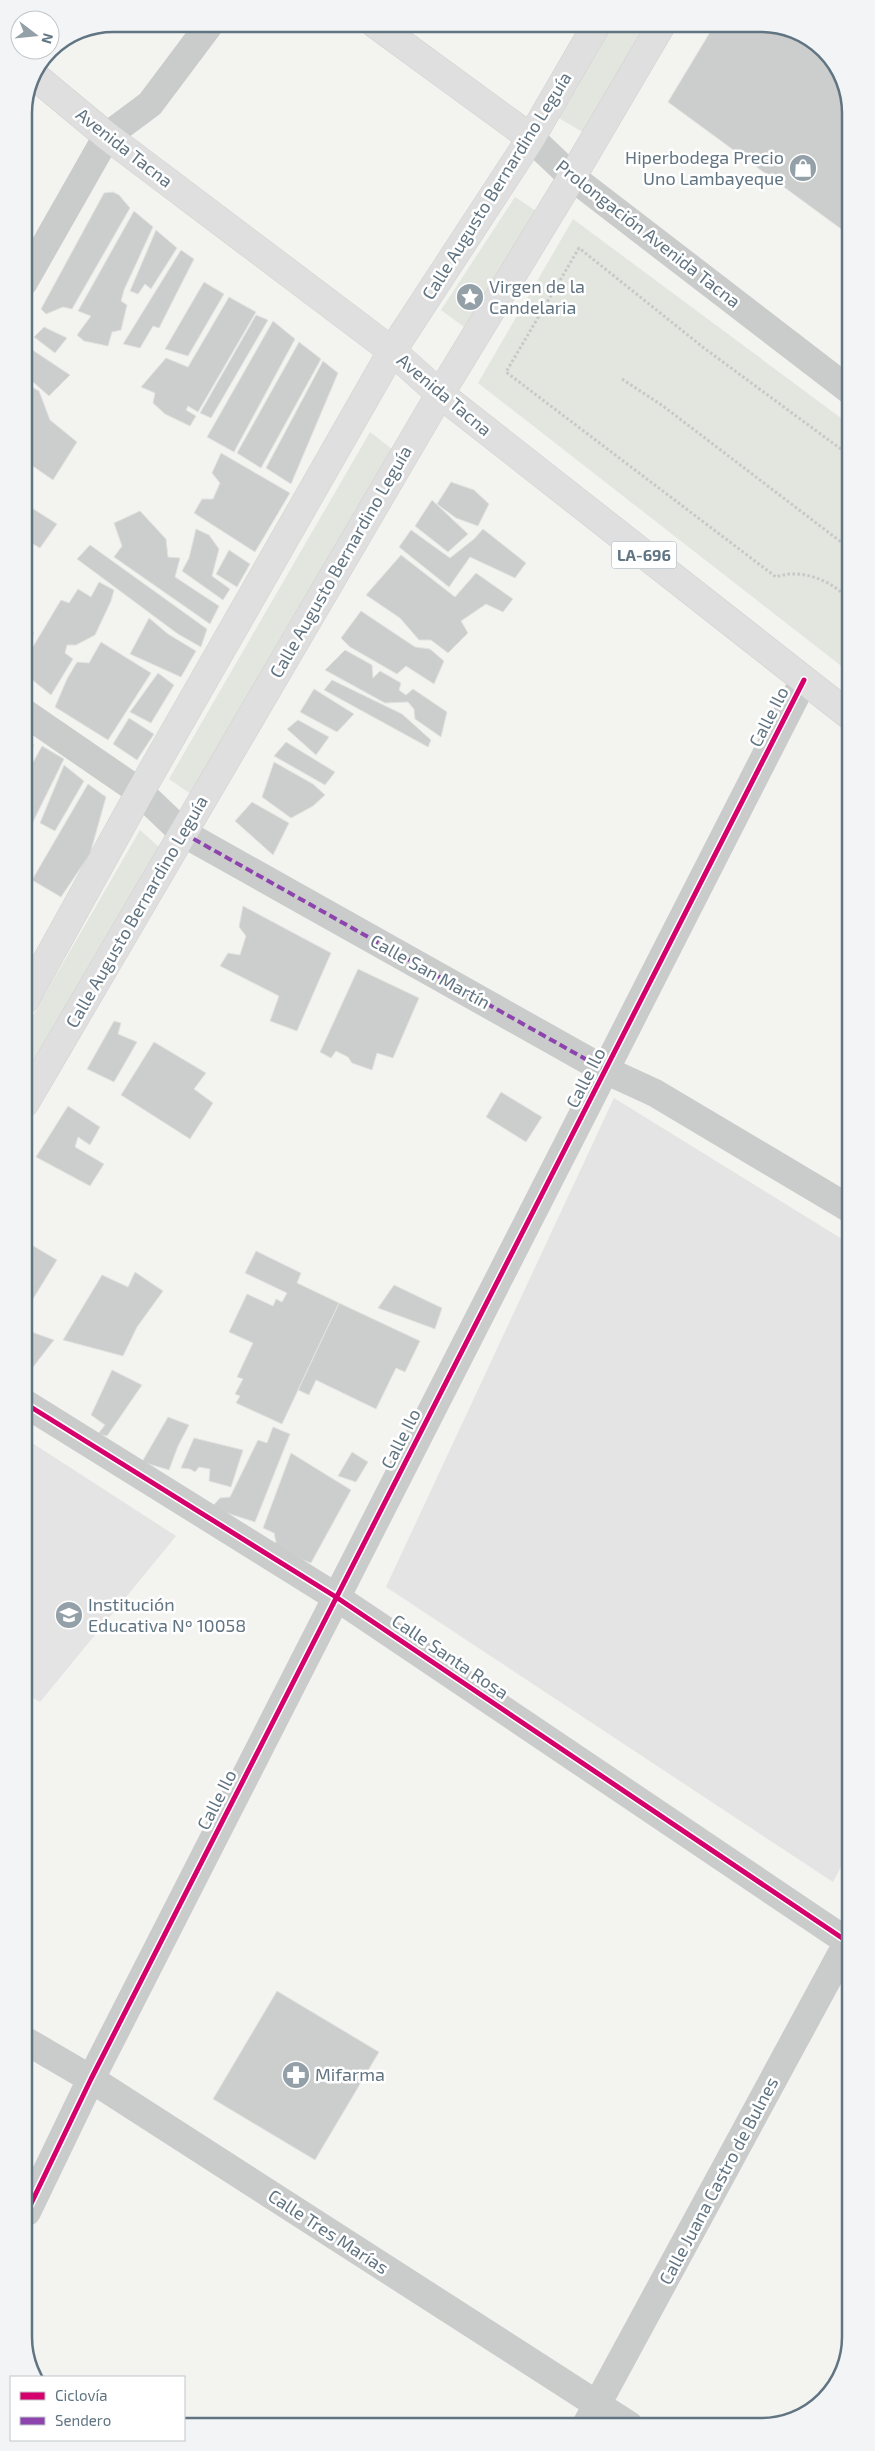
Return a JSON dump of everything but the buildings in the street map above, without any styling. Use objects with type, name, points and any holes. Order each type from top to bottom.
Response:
[{"type":"main road","name":"Prolongación Avenida Tacna","points":[[387,32],[531,138]]},
{"type":"main road","name":"Calle Augusto Bernardino Leguía","points":[[33,986],[140,792],[392,350],[531,138],[592,33]]},
{"type":"main road","name":"Calle Augusto Bernardino Leguía","points":[[33,1090],[440,394],[572,178],[657,33]]},
{"type":"main road","name":"Avenida Tacna","points":[[40,81],[107,136],[392,350],[440,394],[842,710]]},
{"type":"street","points":[[33,266],[107,136],[150,104],[204,32]]},
{"type":"street","name":"Prolongación Avenida Tacna","points":[[531,138],[572,178],[842,385]]},
{"type":"street","name":"Calle Ilo","points":[[32,2201],[91,2079],[804,680]]},
{"type":"street","name":"Calle San Martín","points":[[33,718],[140,792],[183,833],[605,1070],[655,1093],[842,1204]]},
{"type":"street","name":"Calle Santa Rosa","points":[[32,1408],[336,1597],[842,1935]]},
{"type":"street","name":"Calle Juana Castro de Bulnes","points":[[592,2415],[842,1955]]},
{"type":"street","name":"Calle Tres Marías","points":[[32,2044],[91,2079],[592,2415]]},
{"type":"path","points":[[842,450],[704,348],[579,248],[506,372],[776,577],[785,574],[807,575],[830,583],[842,593]]},
{"type":"path","points":[[622,379],[663,406],[842,543]]},
{"type":"shaded area","points":[[608,33],[643,33],[584,133],[559,118]]},
{"type":"shaded area","points":[[515,197],[536,211],[464,327],[441,310]]},
{"type":"shaded area","points":[[573,219],[842,419],[842,667],[478,383]]},
{"type":"shaded area","points":[[370,432],[392,449],[191,794],[169,779]]},
{"type":"shaded area","points":[[140,830],[159,847],[33,1065],[33,1016]]},
{"type":"shaded area","points":[[614,1098],[842,1239],[842,1865],[833,1882],[386,1587]]},
{"type":"shaded area","name":"Institución Educativa Nº 10058","points":[[32,1443],[176,1536],[40,1702],[32,1698]]},
{"type":"marked path","points":[[183,833],[605,1070]]},
{"type":"cycle path","points":[[32,2201],[91,2079],[804,680]]},
{"type":"cycle path","points":[[32,1408],[336,1597],[842,1938]]},
{"type":"place","name":"Hiperbodega Precio Uno Lambayeque","points":[[803,168]]},
{"type":"place","name":"Virgen de la Candelaria","points":[[470,297]]},
{"type":"place","name":"Institución Educativa Nº 10058","points":[[69,1615]]},
{"type":"place","name":"Mifarma","points":[[296,2075]]}]
